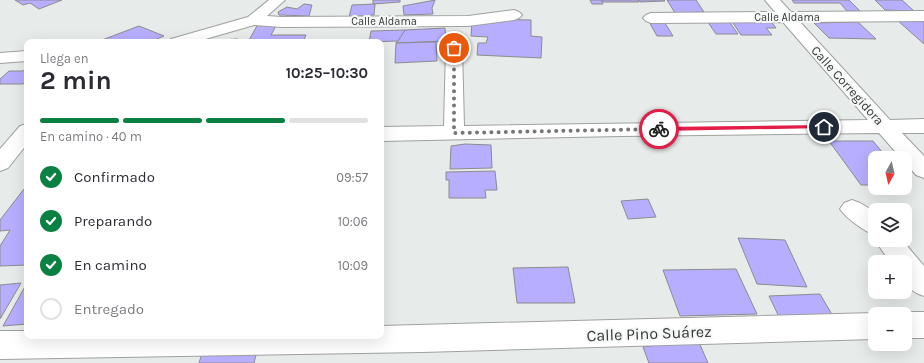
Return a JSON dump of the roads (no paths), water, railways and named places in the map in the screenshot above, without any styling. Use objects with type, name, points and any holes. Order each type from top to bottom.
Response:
[{"type":"street","points":[[187,39],[253,20],[278,0]]},
{"type":"street","name":"Calle Corregidora","points":[[772,0],[924,170]]},
{"type":"street","name":"Calle Aldama","points":[[253,20],[282,22],[468,21],[514,15]]},
{"type":"street","name":"Calle Aldama","points":[[651,18],[924,16]]},
{"type":"street","points":[[454,48],[454,133]]},
{"type":"street","points":[[0,58],[24,56]]},
{"type":"street","points":[[384,134],[615,129],[924,126]]},
{"type":"street","points":[[0,163],[24,136]]},
{"type":"street","points":[[852,209],[868,219]]},
{"type":"street","points":[[894,247],[924,285]]},
{"type":"street","points":[[912,325],[924,325]]},
{"type":"street","name":"Calle Pino Suárez","points":[[0,345],[422,339],[868,326]]}]
